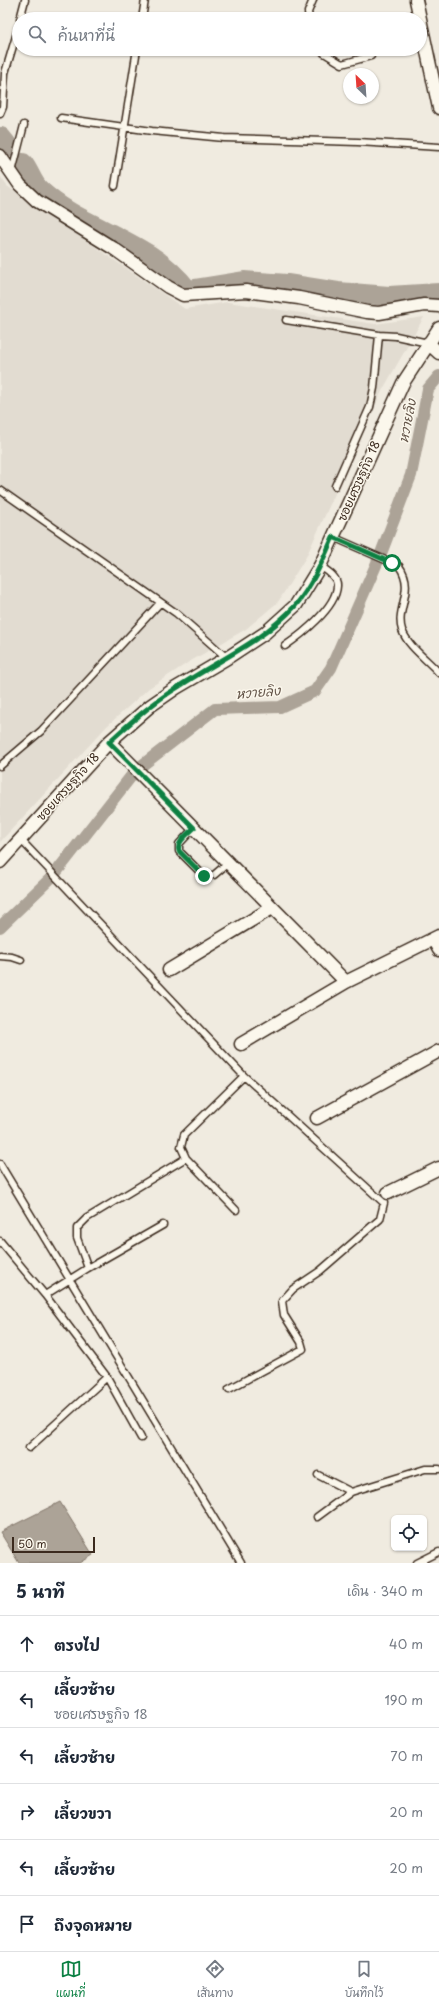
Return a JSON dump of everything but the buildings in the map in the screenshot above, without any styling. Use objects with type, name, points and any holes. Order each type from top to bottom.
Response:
[{"type":"street","points":[[416,0],[419,12]]},
{"type":"street","points":[[427,52],[439,108]]},
{"type":"street","points":[[0,156],[20,185],[37,201],[113,248],[168,287],[183,295],[246,291],[299,298],[367,312],[379,313],[424,305],[439,306]]},
{"type":"street","name":"ซอยเศรษฐกิจ 18","points":[[0,862],[109,742],[150,706],[176,688],[227,658],[265,633],[296,604],[320,566],[403,383],[439,328]]},
{"type":"street","points":[[428,343],[439,353]]},
{"type":"street","points":[[109,742],[346,982]]},
{"type":"street","points":[[169,970],[272,908]]},
{"type":"street","points":[[241,1044],[346,982],[436,938],[439,950]]},
{"type":"street","points":[[317,1118],[439,1051]]},
{"type":"street","points":[[388,1193],[439,1168]]},
{"type":"lane","points":[[22,12],[25,0]]},
{"type":"lane","points":[[143,12],[145,0]]},
{"type":"lane","points":[[308,12],[313,0]]},
{"type":"lane","points":[[0,114],[3,107],[5,73],[12,50]]},
{"type":"lane","points":[[115,186],[136,56]]},
{"type":"lane","points":[[328,56],[342,64],[371,56]]},
{"type":"lane","points":[[61,118],[125,128],[224,138],[358,142],[439,147]]},
{"type":"lane","points":[[12,173],[24,125]]},
{"type":"lane","points":[[286,320],[379,335],[396,336],[428,343]]},
{"type":"lane","points":[[335,486],[370,407],[374,388],[379,335]]},
{"type":"lane","points":[[0,490],[176,613],[227,658]]},
{"type":"lane","points":[[333,537],[374,553],[400,566],[404,575],[407,591],[401,618],[402,629],[411,643],[439,673]]},
{"type":"lane","points":[[285,646],[307,631],[332,600],[337,586],[336,581],[333,576],[320,566]]},
{"type":"lane","points":[[0,766],[42,730],[160,603]]},
{"type":"lane","points":[[194,828],[179,844],[179,851],[204,876],[210,877],[214,875],[228,863]]},
{"type":"lane","points":[[21,840],[244,1076],[384,1203],[380,1219],[320,1271],[293,1290],[282,1301],[284,1315],[301,1342],[303,1349],[229,1389]]},
{"type":"lane","points":[[0,956],[12,957],[21,960]]},
{"type":"lane","points":[[236,1210],[186,1158],[181,1147],[184,1135],[244,1076]]},
{"type":"lane","points":[[88,1268],[77,1238],[78,1228],[87,1218],[186,1158]]},
{"type":"lane","points":[[0,1164],[120,1366],[164,1433],[241,1563]]},
{"type":"lane","points":[[45,1295],[69,1279],[163,1225]]},
{"type":"lane","points":[[0,1241],[45,1295],[107,1378],[141,1438]]},
{"type":"lane","points":[[29,1448],[107,1378]]},
{"type":"lane","points":[[317,1518],[351,1492],[425,1469],[439,1469]]},
{"type":"lane","points":[[318,1475],[351,1492]]},
{"type":"lane","points":[[417,1563],[439,1552]]},
{"type":"shaded area","points":[[0,176],[7,186],[185,309],[228,302],[375,324],[424,317],[382,391],[306,557],[278,602],[246,629],[189,662],[149,688],[107,726],[0,842]]},
{"type":"shaded area","points":[[60,1502],[93,1555],[80,1563],[19,1563],[0,1532]]},
{"type":"waterway","points":[[1,137],[9,147]]},
{"type":"waterway","points":[[23,163],[32,180],[39,189],[56,203],[154,258],[172,272],[188,290],[244,281],[287,284],[338,292],[389,296],[439,293]]},
{"type":"waterway","name":"หวายลิง","points":[[0,927],[54,875],[136,770],[215,709],[280,707],[315,691],[331,668],[380,556],[411,475],[428,389],[439,376]]},
{"type":"route","points":[[204,876],[179,851],[178,847],[194,828],[109,742],[150,706],[176,688],[227,658],[265,633],[282,619],[296,604],[308,586],[320,566],[333,537],[374,553],[392,563]]}]
